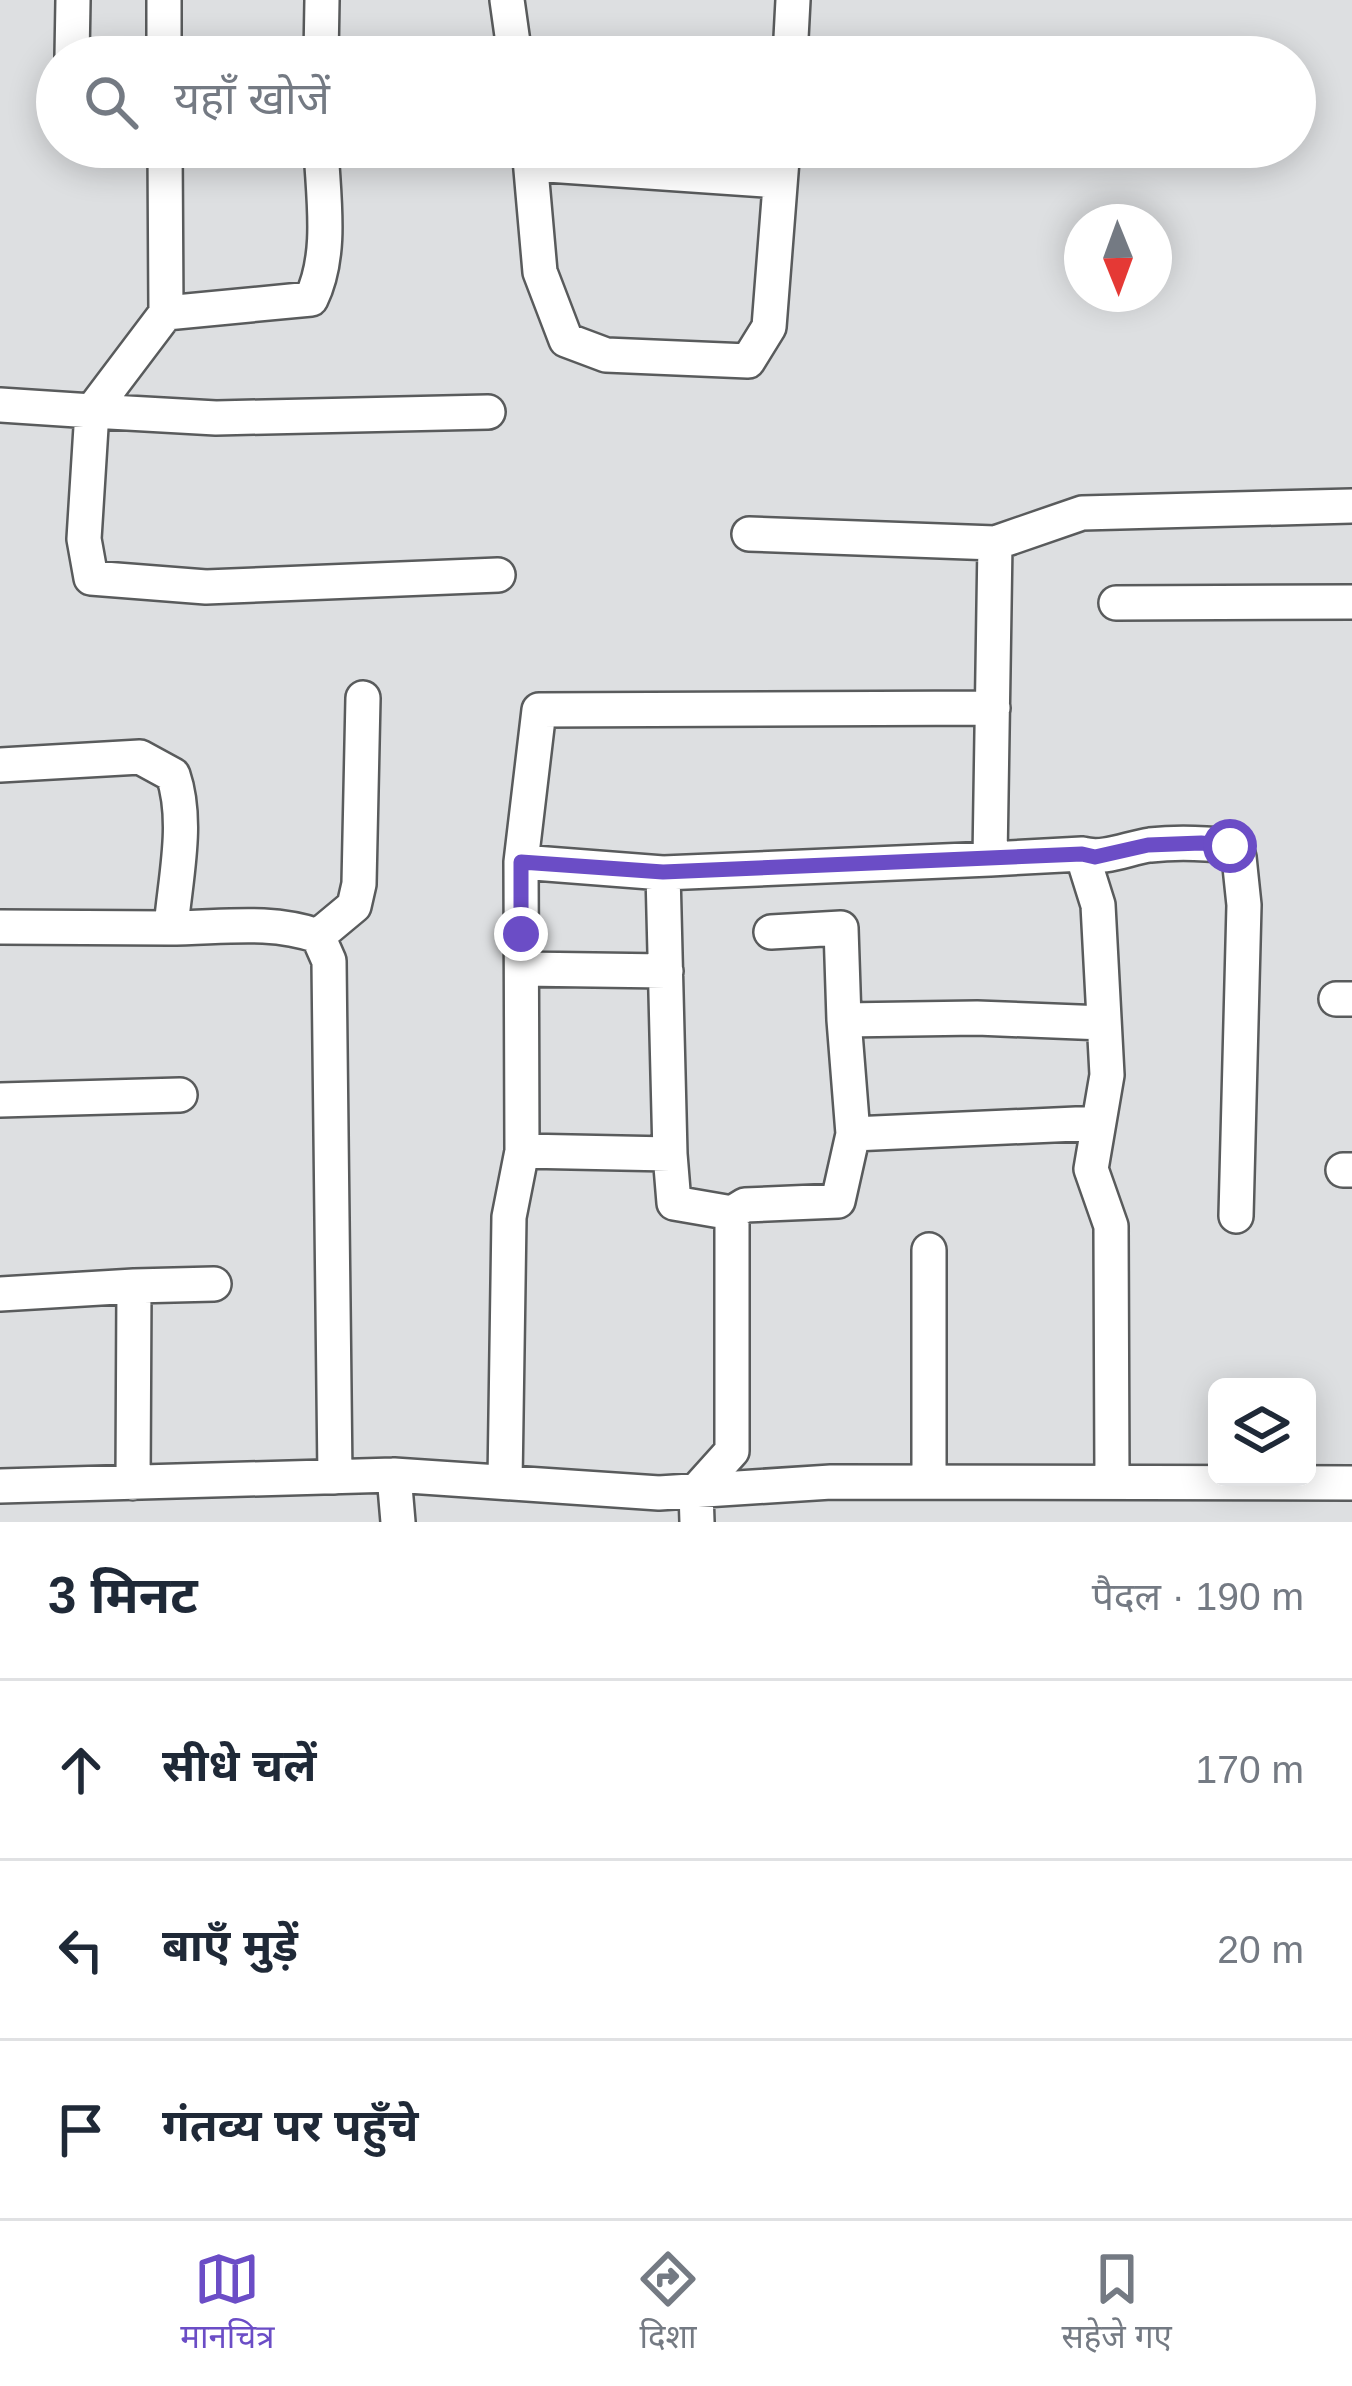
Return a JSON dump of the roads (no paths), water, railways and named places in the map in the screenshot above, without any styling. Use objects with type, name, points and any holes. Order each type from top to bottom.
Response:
[{"type":"street","points":[[72,36],[73,0]]},
{"type":"street","points":[[164,0],[164,36]]},
{"type":"street","points":[[321,36],[322,0]]},
{"type":"street","points":[[507,0],[512,36]]},
{"type":"street","points":[[790,36],[791,0]]},
{"type":"street","points":[[165,168],[166,313],[92,411],[84,538],[91,578],[206,587],[498,575]]},
{"type":"street","points":[[166,313],[311,299],[321,279],[322,168]]},
{"type":"street","points":[[532,168],[540,272],[566,340],[606,356],[748,361],[769,327],[782,168]]},
{"type":"street","points":[[0,405],[217,418],[488,412]]},
{"type":"street","points":[[749,534],[995,543],[1082,513],[1352,506]]},
{"type":"street","points":[[990,859],[995,543]]},
{"type":"street","points":[[1116,603],[1352,602]]},
{"type":"street","points":[[318,936],[354,906],[359,884],[363,698]]},
{"type":"street","points":[[505,1482],[509,1217],[522,1151],[521,862],[539,710],[993,708]]},
{"type":"street","points":[[0,765],[140,757],[173,775],[180,796],[180,835],[171,928]]},
{"type":"street","points":[[521,862],[663,872],[1095,857],[1148,845],[1230,846],[1239,857],[1244,905],[1236,1216]]},
{"type":"street","points":[[1082,854],[1098,904],[1104,1023],[1106,1075],[1091,1169],[1111,1226],[1112,1481]]},
{"type":"street","points":[[663,872],[674,1204],[732,1214],[745,1204],[838,1201],[853,1135],[841,928],[772,932]]},
{"type":"street","points":[[0,927],[269,925],[318,936],[329,962],[335,1477]]},
{"type":"street","points":[[522,970],[666,971]]},
{"type":"street","points":[[844,1020],[1104,1023]]},
{"type":"street","points":[[0,1100],[180,1095]]},
{"type":"street","points":[[853,1135],[1098,1123]]},
{"type":"street","points":[[522,1151],[670,1154]]},
{"type":"street","points":[[696,1506],[732,1451],[732,1214]]},
{"type":"street","points":[[929,1250],[929,1481]]},
{"type":"street","points":[[0,1294],[214,1284]]},
{"type":"street","points":[[133,1484],[134,1286]]},
{"type":"street","points":[[394,1474],[398,1522]]},
{"type":"street","points":[[0,1486],[394,1474],[659,1493],[696,1506],[929,1481],[1352,1483]]}]
